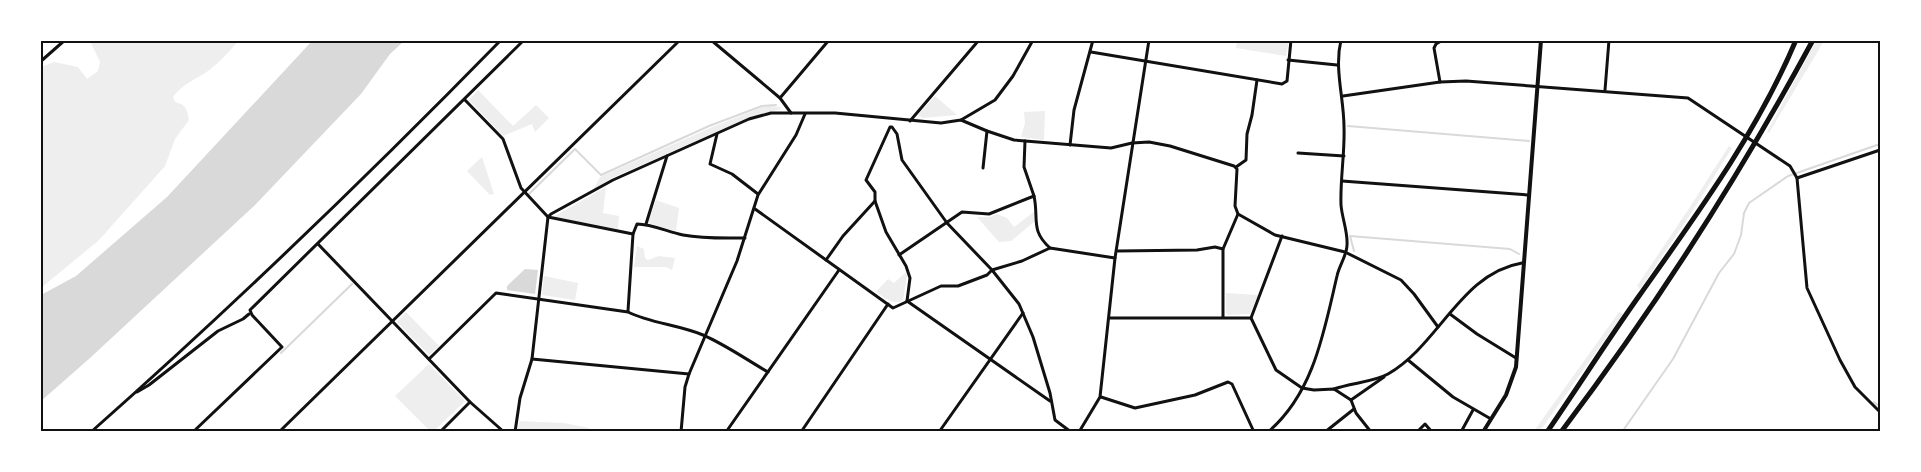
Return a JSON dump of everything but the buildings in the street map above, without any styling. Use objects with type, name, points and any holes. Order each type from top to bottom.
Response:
[{"type":"main road","points":[[1547,432],[1712,193],[1747,137],[1796,40]]},
{"type":"main road","points":[[1561,432],[1673,274],[1754,142],[1812,40]]},
{"type":"street","points":[[40,62],[64,40]]},
{"type":"street","points":[[91,432],[299,238],[440,103],[501,40]]},
{"type":"street","points":[[135,392],[158,379],[218,331],[250,313],[250,310],[524,40]]},
{"type":"street","points":[[279,432],[680,40]]},
{"type":"street","points":[[711,40],[780,98],[791,113]]},
{"type":"street","points":[[780,98],[829,40]]},
{"type":"street","points":[[910,121],[979,40]]},
{"type":"street","points":[[548,217],[613,180],[748,119],[771,113],[835,113],[941,123],[961,120],[995,100],[1013,76],[1033,40]]},
{"type":"street","points":[[1070,145],[1074,110],[1093,40]]},
{"type":"street","points":[[1079,432],[1100,397],[1115,258],[1118,251],[1132,143],[1149,40]]},
{"type":"street","points":[[1091,52],[1284,83],[1287,81],[1291,40]]},
{"type":"street","points":[[1268,432],[1288,412],[1316,360],[1338,271],[1347,246],[1341,204],[1344,156],[1343,96],[1337,65],[1341,40]]},
{"type":"street","points":[[1440,82],[1434,48],[1443,40]]},
{"type":"street","points":[[1483,432],[1512,382],[1516,358],[1541,40]]},
{"type":"street","points":[[1605,90],[1609,40]]},
{"type":"street","points":[[1288,60],[1337,65]]},
{"type":"street","points":[[1236,167],[1246,160],[1247,135],[1257,80]]},
{"type":"street","points":[[1343,96],[1440,82],[1466,81],[1688,98],[1793,170],[1797,178],[1808,288],[1840,360],[1855,387],[1881,412]]},
{"type":"street","points":[[465,100],[504,142],[524,193],[548,217],[633,234]]},
{"type":"street","points":[[681,432],[686,387],[690,374],[738,261],[758,195],[796,135],[805,114]]},
{"type":"street","points":[[961,120],[1014,140],[1111,148],[1149,142],[1170,146],[1236,167]]},
{"type":"street","points":[[907,301],[910,278],[886,232],[874,201],[875,192],[866,180],[890,127],[897,134],[902,160],[946,223],[1014,296],[1033,338],[1055,420],[1071,432]]},
{"type":"street","points":[[983,168],[987,131]]},
{"type":"street","points":[[717,134],[710,164],[732,174],[758,195]]},
{"type":"street","points":[[1025,141],[1024,167],[1034,196],[1038,234],[1041,240],[1050,248],[1115,258]]},
{"type":"street","points":[[1797,178],[1881,150]]},
{"type":"street","points":[[1298,153],[1344,156]]},
{"type":"street","points":[[646,224],[668,156]]},
{"type":"street","points":[[1236,167],[1235,206],[1238,214],[1267,232],[1345,252],[1401,280],[1438,327]]},
{"type":"street","points":[[1342,181],[1528,195]]},
{"type":"street","points":[[899,255],[963,212],[989,214],[1034,196]]},
{"type":"street","points":[[826,260],[848,230],[874,201]]},
{"type":"street","points":[[755,209],[893,308],[940,286],[958,286],[987,275],[992,270],[1022,261],[1050,248]]},
{"type":"street","points":[[1223,318],[1223,249],[1238,214]]},
{"type":"street","points":[[515,432],[520,398],[532,359],[548,217]]},
{"type":"street","points":[[628,312],[633,234],[637,224],[646,224],[682,235],[745,238]]},
{"type":"street","points":[[1282,236],[1251,318],[1276,370],[1302,388],[1334,389],[1388,375]]},
{"type":"street","points":[[318,244],[470,402],[504,432]]},
{"type":"street","points":[[1118,251],[1197,250],[1215,247],[1223,249]]},
{"type":"street","points":[[1351,400],[1408,360],[1487,277],[1501,268],[1522,263]]},
{"type":"street","points":[[726,432],[839,270]]},
{"type":"street","points":[[429,359],[496,293],[628,312],[674,324],[705,336],[768,372]]},
{"type":"street","points":[[907,301],[1051,402]]},
{"type":"street","points":[[801,432],[888,304]]},
{"type":"street","points":[[193,432],[282,347],[250,313]]},
{"type":"street","points":[[939,432],[1023,313]]},
{"type":"street","points":[[1450,314],[1516,358]]},
{"type":"street","points":[[1110,318],[1251,318]]},
{"type":"street","points":[[532,359],[690,374]]},
{"type":"street","points":[[1408,360],[1440,387],[1473,410],[1491,419]]},
{"type":"street","points":[[1100,397],[1135,408],[1195,395],[1228,382],[1232,384],[1254,432]]},
{"type":"street","points":[[1334,389],[1351,400],[1354,409],[1371,432]]},
{"type":"street","points":[[440,432],[470,402]]},
{"type":"street","points":[[1325,432],[1354,409]]},
{"type":"street","points":[[1461,432],[1473,410]]},
{"type":"street","points":[[1417,432],[1425,424],[1432,432]]},
{"type":"shaded area","points":[[1237,40],[1289,41],[1286,56],[1236,48]]},
{"type":"shaded area","points":[[90,41],[238,41],[208,71],[185,85],[173,97],[175,102],[182,104],[185,108],[189,120],[175,139],[165,166],[99,240],[41,288],[41,67],[54,62],[78,67],[87,79],[98,71],[100,62]]},
{"type":"shaded area","points":[[312,41],[404,41],[390,54],[361,94],[255,205],[41,401],[41,295],[76,276],[167,197]]},
{"type":"shaded area","points":[[1816,41],[1824,41],[1769,133],[1767,132]]},
{"type":"shaded area","points":[[478,90],[513,126],[536,105],[549,118],[535,132],[532,124],[503,136],[469,100]]},
{"type":"shaded area","points":[[935,96],[957,115],[923,118],[918,115]]},
{"type":"shaded area","points":[[770,106],[781,109],[748,118],[612,178],[593,190],[600,177],[710,128]]},
{"type":"shaded area","points":[[1045,111],[1044,140],[1021,137],[1025,123],[1024,112]]},
{"type":"shaded area","points":[[1729,146],[1732,148],[1640,289],[1637,286]]},
{"type":"shaded area","points":[[482,157],[494,194],[490,195],[467,171]]},
{"type":"shaded area","points":[[606,187],[603,213],[619,216],[618,229],[553,217]]},
{"type":"shaded area","points":[[656,200],[679,208],[676,231],[648,223]]},
{"type":"shaded area","points":[[1035,211],[1034,222],[1011,241],[999,242],[977,217],[990,217],[997,214],[1007,218],[1014,227]]},
{"type":"shaded area","points":[[637,246],[644,249],[645,258],[648,260],[659,256],[675,258],[672,270],[666,267],[634,267]]},
{"type":"shaded area","points":[[525,269],[538,270],[535,294],[507,290],[507,286]]},
{"type":"shaded area","points":[[906,272],[903,300],[892,302],[876,292],[888,279],[894,283]]},
{"type":"shaded area","points":[[544,276],[578,283],[575,300],[542,295]]},
{"type":"shaded area","points":[[1226,293],[1258,295],[1250,314],[1228,315],[1226,313]]},
{"type":"shaded area","points":[[406,312],[439,346],[429,355],[397,322]]},
{"type":"shaded area","points":[[1619,312],[1623,314],[1540,431],[1534,431]]},
{"type":"shaded area","points":[[429,364],[465,401],[434,431],[430,431],[395,396]]},
{"type":"shaded area","points":[[520,421],[564,423],[589,428],[591,431],[517,431]]},
{"type":"waterway","points":[[529,194],[575,149],[601,175],[709,126],[762,106],[776,105]]},
{"type":"waterway","points":[[1348,126],[1529,141]]},
{"type":"waterway","points":[[1622,432],[1673,359],[1719,273],[1734,254],[1741,235],[1744,213],[1749,203],[1788,176],[1880,144]]},
{"type":"waterway","points":[[1354,251],[1350,236],[1510,249],[1519,254]]},
{"type":"waterway","points":[[281,353],[352,284]]},
{"type":"waterway","points":[[1874,402],[1880,407]]}]
